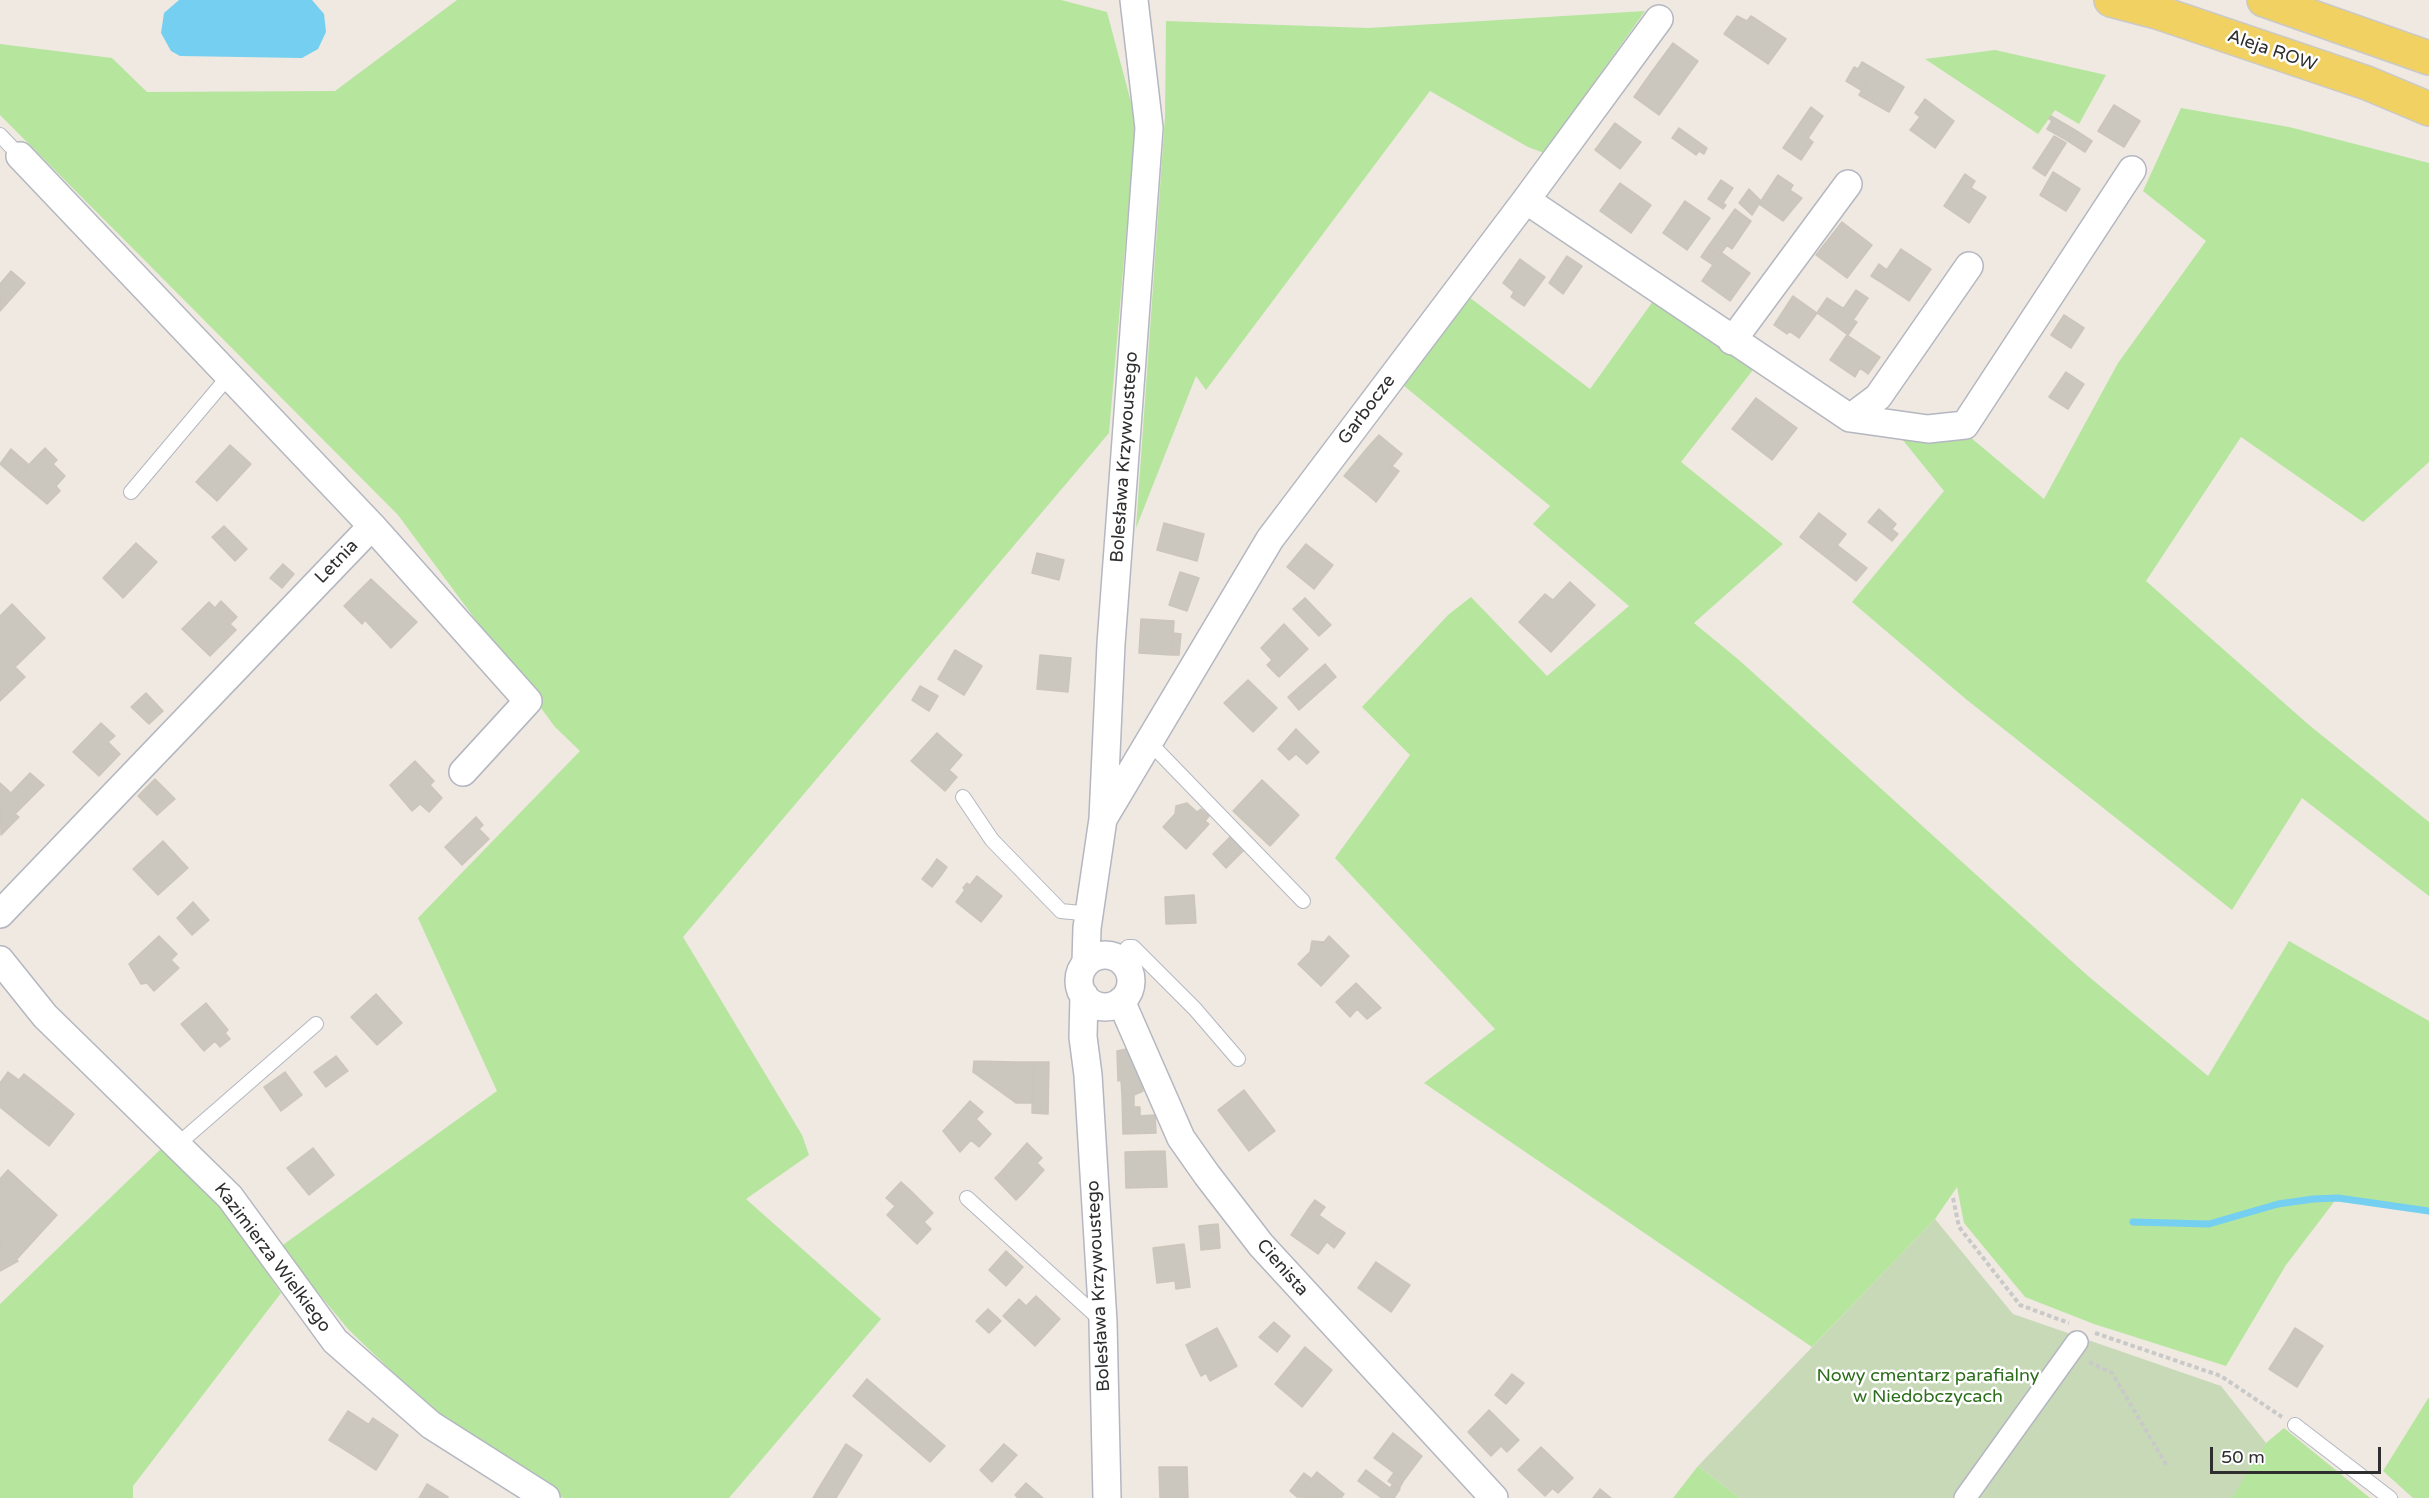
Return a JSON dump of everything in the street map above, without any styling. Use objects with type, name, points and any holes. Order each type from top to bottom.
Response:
[{"type":"main road","name":"Aleja ROW","points":[[2111,0],[2157,12],[2367,83],[2429,110]]},
{"type":"main road","points":[[2264,0],[2429,58]]},
{"type":"street","name":"Bolesława Krzywoustego","points":[[1086,963],[1087,928],[1091,914],[1102,819],[1111,644],[1149,128],[1134,0]]},
{"type":"street","name":"Garbocze","points":[[1102,819],[1270,539],[1526,200],[1659,19]]},
{"type":"street","name":"Letnia","points":[[0,914],[372,526],[20,156]]},
{"type":"street","points":[[1526,200],[1732,341],[1850,418],[1928,429],[1965,425],[2132,170]]},
{"type":"street","points":[[1732,341],[1848,184]]},
{"type":"street","points":[[1850,418],[1878,397],[1969,266]]},
{"type":"street","points":[[372,526],[528,702],[463,772]]},
{"type":"street","points":[[1091,914],[1104,928],[1118,958]]},
{"type":"street","points":[[1101,955],[1118,958],[1125,963],[1131,978],[1127,995],[1104,1001],[1079,978],[1086,963],[1101,955]]},
{"type":"street","name":"Kazimierza Wielkiego","points":[[0,960],[45,1016],[230,1197],[335,1341],[431,1425],[546,1498]]},
{"type":"street","name":"Bolesława Krzywoustego","points":[[1104,1001],[1089,1075],[1103,1322],[1107,1498]]},
{"type":"street","name":"Cienista","points":[[1104,1001],[1181,1138],[1261,1245],[1494,1498]]},
{"type":"street","points":[[1965,1498],[2076,1337]]},
{"type":"lane","points":[[0,135],[20,156]]},
{"type":"lane","points":[[131,492],[228,377]]},
{"type":"lane","points":[[1149,742],[1303,901]]},
{"type":"lane","points":[[963,797],[992,840],[1061,911],[1091,914]]},
{"type":"lane","points":[[1118,958],[1128,947],[1133,947],[1195,1009],[1238,1059]]},
{"type":"lane","points":[[177,1145],[316,1024]]},
{"type":"lane","points":[[967,1198],[1103,1322]]},
{"type":"lane","points":[[2295,1425],[2390,1498]]},
{"type":"path","points":[[1953,1198],[1959,1227],[2020,1305],[2076,1337],[2221,1376],[2295,1425]]},
{"type":"path","points":[[2076,1337],[2112,1373],[2167,1466]]},
{"type":"green space","points":[[457,0],[1061,0],[1107,12],[1136,121],[1109,433],[683,937],[802,1135],[809,1155],[746,1199],[881,1319],[729,1498],[563,1498],[529,1479],[435,1413],[348,1329],[280,1247],[497,1091],[418,918],[580,751],[555,727],[398,515],[0,115],[0,44],[112,58],[147,92],[335,91]]},
{"type":"green space","points":[[1645,11],[1544,153],[1528,147],[1430,91],[1206,390],[1196,376],[1136,528],[1165,117],[1166,21],[1368,28]]},
{"type":"green space","points":[[1995,50],[2106,75],[2079,124],[2055,110],[2038,134],[1925,59]]},
{"type":"green space","points":[[2181,108],[2289,127],[2429,163],[2429,462],[2363,522],[2241,437],[2146,581],[2309,725],[2429,822],[2429,896],[2302,798],[2232,910],[1967,700],[1852,602],[1944,491],[1902,439],[1970,437],[2044,499],[2118,363],[2206,241],[2143,191]]},
{"type":"green space","points":[[1469,297],[1590,389],[1656,297],[1756,366],[1681,462],[1783,544],[1694,623],[1739,660],[2088,976],[2208,1076],[2289,941],[2429,1021],[2429,1211],[2337,1198],[2286,1265],[2226,1366],[2094,1324],[2025,1297],[1964,1223],[1957,1187],[1935,1219],[1812,1347],[1424,1083],[1495,1029],[1335,858],[1410,755],[1362,707],[1448,615],[1471,597],[1547,676],[1629,606],[1533,524],[1550,506],[1403,385]]},
{"type":"green space","points":[[162,1148],[229,1217],[281,1293],[133,1486],[133,1498],[0,1498],[0,1304]]},
{"type":"green space","name":"Nowy cmentarz parafialny w Niedobczycach","points":[[1935,1219],[2013,1314],[2221,1386],[2266,1443],[2232,1498],[1740,1498],[1698,1466]]},
{"type":"green space","points":[[2429,1397],[2429,1498],[2413,1498],[2383,1471]]},
{"type":"green space","points":[[2284,1428],[2370,1498],[2231,1498],[2266,1443]]},
{"type":"green space","points":[[1698,1466],[1740,1498],[1673,1498]]},
{"type":"water","points":[[179,0],[312,0],[324,14],[326,32],[318,49],[302,58],[180,56],[171,51],[161,33],[164,13]]},
{"type":"building","points":[[1737,16],[1747,21],[1751,16],[1786,39],[1768,64],[1724,34]]},
{"type":"building","points":[[1673,43],[1698,61],[1678,89],[1653,70]]},
{"type":"building","points":[[1862,62],[1874,69],[1861,90],[1846,81],[1854,67],[1858,69]]},
{"type":"building","points":[[1874,69],[1904,87],[1889,112],[1859,95]]},
{"type":"building","points":[[1653,70],[1678,89],[1659,115],[1634,97]]},
{"type":"building","points":[[1925,99],[1954,121],[1935,148],[1910,130],[1920,117],[1915,113]]},
{"type":"building","points":[[2114,105],[2140,121],[2124,147],[2098,131]]},
{"type":"building","points":[[1811,107],[1823,116],[1808,138],[1813,142],[1801,160],[1783,148]]},
{"type":"building","points":[[2051,116],[2075,130],[2068,141],[2047,129],[2052,121],[2049,119]]},
{"type":"building","points":[[1615,123],[1641,142],[1620,169],[1595,150]]},
{"type":"building","points":[[1679,128],[1707,148],[1704,154],[1699,151],[1696,155],[1672,138]]},
{"type":"building","points":[[2075,130],[2092,141],[2085,152],[2068,141]]},
{"type":"building","points":[[2054,136],[2066,143],[2045,176],[2033,168]]},
{"type":"building","points":[[2053,172],[2080,189],[2066,211],[2040,195]]},
{"type":"building","points":[[1965,174],[1975,181],[1971,188],[1986,197],[1969,223],[1944,206]]},
{"type":"building","points":[[1778,175],[1793,185],[1790,190],[1802,198],[1783,221],[1759,204]]},
{"type":"building","points":[[1721,180],[1733,188],[1723,203],[1726,205],[1723,209],[1708,199]]},
{"type":"building","points":[[1620,183],[1651,205],[1631,233],[1600,211]]},
{"type":"building","points":[[1749,189],[1761,201],[1752,215],[1739,203]]},
{"type":"building","points":[[1685,201],[1710,218],[1687,250],[1663,233]]},
{"type":"building","points":[[1735,209],[1751,221],[1732,249],[1715,237]]},
{"type":"building","points":[[1842,222],[1872,245],[1847,278],[1816,255]]},
{"type":"building","points":[[1715,237],[1727,245],[1719,256],[1707,248]]},
{"type":"building","points":[[1707,248],[1719,256],[1722,253],[1750,273],[1730,301],[1702,281],[1713,265],[1701,257]]},
{"type":"building","points":[[1901,249],[1931,269],[1909,301],[1879,281]]},
{"type":"building","points":[[1567,256],[1582,266],[1563,294],[1549,283]]},
{"type":"building","points":[[1520,259],[1545,277],[1524,306],[1511,297],[1514,292],[1503,283]]},
{"type":"building","points":[[1879,264],[1887,270],[1879,281],[1871,276]]},
{"type":"building","points":[[11,271],[25,283],[0,311],[0,284]]},
{"type":"building","points":[[1856,290],[1868,298],[1853,320],[1857,322],[1848,335],[1833,324]]},
{"type":"building","points":[[1793,296],[1817,313],[1799,338],[1789,331],[1787,334],[1774,325]]},
{"type":"building","points":[[1827,298],[1844,309],[1833,324],[1817,313]]},
{"type":"building","points":[[2064,315],[2084,328],[2071,348],[2051,335]]},
{"type":"building","points":[[1847,335],[1880,357],[1868,374],[1860,368],[1855,377],[1830,360]]},
{"type":"building","points":[[2066,372],[2084,384],[2068,409],[2049,397]]},
{"type":"building","points":[[1756,398],[1797,428],[1772,460],[1732,429]]},
{"type":"building","points":[[1379,435],[1402,454],[1392,466],[1369,446]]},
{"type":"building","points":[[230,445],[251,464],[217,501],[196,482]]},
{"type":"building","points":[[1369,446],[1392,466],[1368,495],[1344,476]]},
{"type":"building","points":[[45,448],[57,460],[53,464],[65,476],[56,486],[60,491],[47,504],[16,478]]},
{"type":"building","points":[[11,449],[28,464],[16,478],[0,464]]},
{"type":"building","points":[[1392,466],[1399,471],[1376,502],[1368,495]]},
{"type":"building","points":[[1879,509],[1896,524],[1892,529],[1898,534],[1892,541],[1868,522]]},
{"type":"building","points":[[1819,513],[1846,534],[1827,558],[1800,537]]},
{"type":"building","points":[[1164,523],[1204,534],[1197,561],[1157,550]]},
{"type":"building","points":[[224,526],[247,549],[235,561],[212,537]]},
{"type":"building","points":[[136,543],[157,562],[123,598],[103,578]]},
{"type":"building","points":[[1306,544],[1333,565],[1314,589],[1287,567]]},
{"type":"building","points":[[1837,545],[1867,568],[1856,581],[1827,558]]},
{"type":"building","points":[[1037,553],[1064,560],[1059,580],[1032,573]]},
{"type":"building","points":[[283,564],[294,574],[282,588],[270,578]]},
{"type":"building","points":[[1180,572],[1199,578],[1187,611],[1169,605]]},
{"type":"building","points":[[371,579],[417,622],[391,648],[365,620],[362,624],[344,606]]},
{"type":"building","points":[[1570,582],[1595,605],[1551,652],[1519,622],[1545,594],[1553,600]]},
{"type":"building","points":[[1305,598],[1331,625],[1319,636],[1293,609]]},
{"type":"building","points":[[221,601],[237,617],[230,624],[236,630],[210,656],[182,629],[209,602],[215,608]]},
{"type":"building","points":[[12,604],[45,638],[15,667],[25,677],[0,701],[0,616]]},
{"type":"building","points":[[1141,619],[1174,621],[1172,655],[1139,653]]},
{"type":"building","points":[[1284,624],[1308,649],[1279,677],[1267,665],[1272,660],[1261,648]]},
{"type":"building","points":[[1173,633],[1181,634],[1179,655],[1172,655]]},
{"type":"building","points":[[955,650],[982,666],[964,695],[938,679]]},
{"type":"building","points":[[1040,655],[1071,658],[1068,692],[1037,689]]},
{"type":"building","points":[[1325,664],[1336,677],[1299,710],[1288,697]]},
{"type":"building","points":[[1248,680],[1277,708],[1253,732],[1224,703]]},
{"type":"building","points":[[920,686],[938,696],[929,711],[912,700]]},
{"type":"building","points":[[146,693],[163,711],[149,724],[131,707]]},
{"type":"building","points":[[101,723],[115,736],[108,742],[120,754],[99,776],[73,752]]},
{"type":"building","points":[[1296,729],[1319,752],[1307,764],[1296,754],[1289,760],[1278,749]]},
{"type":"building","points":[[937,733],[962,755],[949,770],[957,777],[945,791],[911,761]]},
{"type":"building","points":[[415,761],[434,781],[430,785],[442,798],[429,812],[420,804],[412,811],[390,785]]},
{"type":"building","points":[[30,773],[44,785],[15,814],[19,817],[1,835],[0,783],[11,793]]},
{"type":"building","points":[[155,779],[175,799],[157,815],[138,796]]},
{"type":"building","points":[[1262,780],[1299,815],[1270,846],[1233,811]]},
{"type":"building","points":[[1187,803],[1197,812],[1201,809],[1209,816],[1205,821],[1209,824],[1186,849],[1163,827],[1175,814],[1176,806]]},
{"type":"building","points":[[476,817],[483,825],[479,829],[489,839],[462,865],[445,847]]},
{"type":"building","points":[[1230,837],[1244,850],[1226,868],[1213,854]]},
{"type":"building","points":[[163,841],[188,868],[158,895],[133,869]]},
{"type":"building","points":[[937,859],[947,867],[940,877],[930,869]]},
{"type":"building","points":[[930,869],[940,877],[932,887],[922,879]]},
{"type":"building","points":[[977,876],[1002,896],[981,922],[956,902],[967,883],[970,885]]},
{"type":"building","points":[[1194,895],[1196,923],[1166,924],[1165,897]]},
{"type":"building","points":[[193,902],[209,920],[192,935],[177,918]]},
{"type":"building","points":[[159,936],[177,954],[171,960],[179,968],[154,991],[147,983],[141,984],[129,964]]},
{"type":"building","points":[[1329,936],[1349,956],[1321,986],[1298,964],[1310,952],[1312,941],[1324,942]]},
{"type":"building","points":[[1356,983],[1381,1008],[1367,1019],[1357,1009],[1350,1017],[1336,1002]]},
{"type":"building","points":[[376,994],[402,1023],[377,1045],[351,1017]]},
{"type":"building","points":[[206,1003],[228,1030],[225,1033],[230,1039],[220,1047],[215,1041],[204,1051],[181,1024]]},
{"type":"building","points":[[1127,1049],[1141,1079],[1143,1091],[1134,1095],[1122,1095],[1121,1080],[1118,1081],[1117,1051]]},
{"type":"building","points":[[336,1056],[348,1071],[326,1087],[314,1072]]},
{"type":"building","points":[[974,1061],[1016,1062],[1016,1103],[973,1072]]},
{"type":"building","points":[[1016,1062],[1033,1062],[1033,1103],[1016,1103]]},
{"type":"building","points":[[1033,1062],[1049,1062],[1048,1114],[1032,1113]]},
{"type":"building","points":[[8,1072],[19,1080],[24,1074],[37,1084],[11,1116],[0,1107],[0,1083]]},
{"type":"building","points":[[285,1072],[302,1095],[281,1111],[264,1087]]},
{"type":"building","points":[[37,1084],[58,1101],[32,1133],[11,1116]]},
{"type":"building","points":[[1244,1090],[1275,1131],[1249,1151],[1218,1110]]},
{"type":"building","points":[[1122,1095],[1134,1095],[1134,1107],[1140,1107],[1140,1116],[1155,1115],[1156,1133],[1123,1134]]},
{"type":"building","points":[[58,1101],[74,1114],[49,1146],[32,1133]]},
{"type":"building","points":[[970,1101],[983,1112],[976,1119],[991,1134],[979,1147],[971,1140],[960,1152],[943,1131]]},
{"type":"building","points":[[1027,1143],[1042,1158],[1037,1163],[1044,1170],[1023,1193],[1001,1172]]},
{"type":"building","points":[[313,1148],[334,1175],[309,1195],[287,1168]]},
{"type":"building","points":[[1165,1151],[1167,1187],[1126,1188],[1125,1152]]},
{"type":"building","points":[[8,1170],[57,1215],[16,1260],[0,1246],[0,1179]]},
{"type":"building","points":[[1001,1172],[1023,1193],[1016,1200],[995,1178]]},
{"type":"building","points":[[901,1182],[910,1190],[895,1206],[886,1198]]},
{"type":"building","points":[[910,1190],[933,1213],[924,1222],[931,1229],[917,1244],[887,1215]]},
{"type":"building","points":[[1315,1200],[1325,1207],[1319,1215],[1309,1208]]},
{"type":"building","points":[[1309,1208],[1337,1228],[1318,1254],[1291,1235]]},
{"type":"building","points":[[1218,1224],[1219,1233],[1200,1235],[1199,1226]]},
{"type":"building","points":[[1337,1228],[1345,1233],[1334,1248],[1327,1242]]},
{"type":"building","points":[[1219,1233],[1220,1248],[1201,1250],[1200,1235]]},
{"type":"building","points":[[1184,1244],[1189,1279],[1157,1283],[1153,1248]]},
{"type":"building","points":[[0,1246],[18,1261],[0,1271]]},
{"type":"building","points":[[1006,1251],[1023,1267],[1006,1286],[989,1270]]},
{"type":"building","points":[[1376,1262],[1410,1285],[1391,1312],[1358,1288]]},
{"type":"building","points":[[1189,1279],[1190,1287],[1176,1289],[1175,1281]]},
{"type":"building","points":[[1036,1296],[1060,1319],[1035,1346],[1003,1316],[1019,1299],[1026,1306]]},
{"type":"building","points":[[988,1309],[1001,1321],[989,1333],[976,1321]]},
{"type":"building","points":[[1274,1322],[1290,1336],[1277,1352],[1259,1337]]},
{"type":"building","points":[[1217,1328],[1223,1339],[1191,1356],[1186,1345]]},
{"type":"building","points":[[2295,1328],[2323,1346],[2315,1358],[2287,1341]]},
{"type":"building","points":[[1223,1339],[1237,1366],[1210,1381],[1206,1373],[1201,1376],[1191,1356]]},
{"type":"building","points":[[2287,1341],[2315,1358],[2297,1387],[2269,1369]]},
{"type":"building","points":[[1305,1347],[1332,1370],[1302,1407],[1275,1384]]},
{"type":"building","points":[[1512,1374],[1524,1383],[1506,1404],[1495,1395]]},
{"type":"building","points":[[867,1379],[945,1446],[930,1462],[853,1396]]},
{"type":"building","points":[[1489,1410],[1519,1440],[1507,1452],[1501,1446],[1491,1456],[1468,1432]]},
{"type":"building","points":[[348,1411],[368,1424],[364,1431],[356,1426],[350,1435],[358,1441],[350,1453],[329,1440]]},
{"type":"building","points":[[373,1418],[398,1435],[376,1470],[350,1453],[358,1441],[350,1435],[356,1426],[364,1431]]},
{"type":"building","points":[[1393,1433],[1422,1456],[1404,1480],[1374,1458]]},
{"type":"building","points":[[846,1444],[862,1455],[836,1498],[828,1498],[817,1491]]},
{"type":"building","points":[[1004,1444],[1017,1455],[992,1482],[980,1470]]},
{"type":"building","points":[[1541,1447],[1568,1473],[1545,1496],[1518,1470]]},
{"type":"building","points":[[1159,1467],[1187,1467],[1188,1498],[1160,1498]]},
{"type":"building","points":[[1366,1470],[1390,1488],[1393,1484],[1400,1489],[1394,1498],[1382,1498],[1358,1481]]},
{"type":"building","points":[[1317,1472],[1344,1494],[1341,1498],[1297,1497]]},
{"type":"building","points":[[1304,1473],[1312,1479],[1297,1497],[1290,1491]]},
{"type":"building","points":[[1394,1473],[1404,1480],[1399,1489],[1388,1481]]},
{"type":"building","points":[[1568,1473],[1573,1478],[1558,1493],[1553,1489]]},
{"type":"building","points":[[1026,1483],[1043,1498],[1018,1498],[1015,1495]]},
{"type":"building","points":[[427,1484],[448,1497],[419,1498]]},
{"type":"building","points":[[1600,1489],[1611,1498],[1593,1498]]},
{"type":"building","points":[[817,1491],[828,1498],[813,1498]]},
{"type":"waterway","points":[[2133,1222],[2209,1224],[2278,1204],[2338,1198],[2429,1211]]}]
